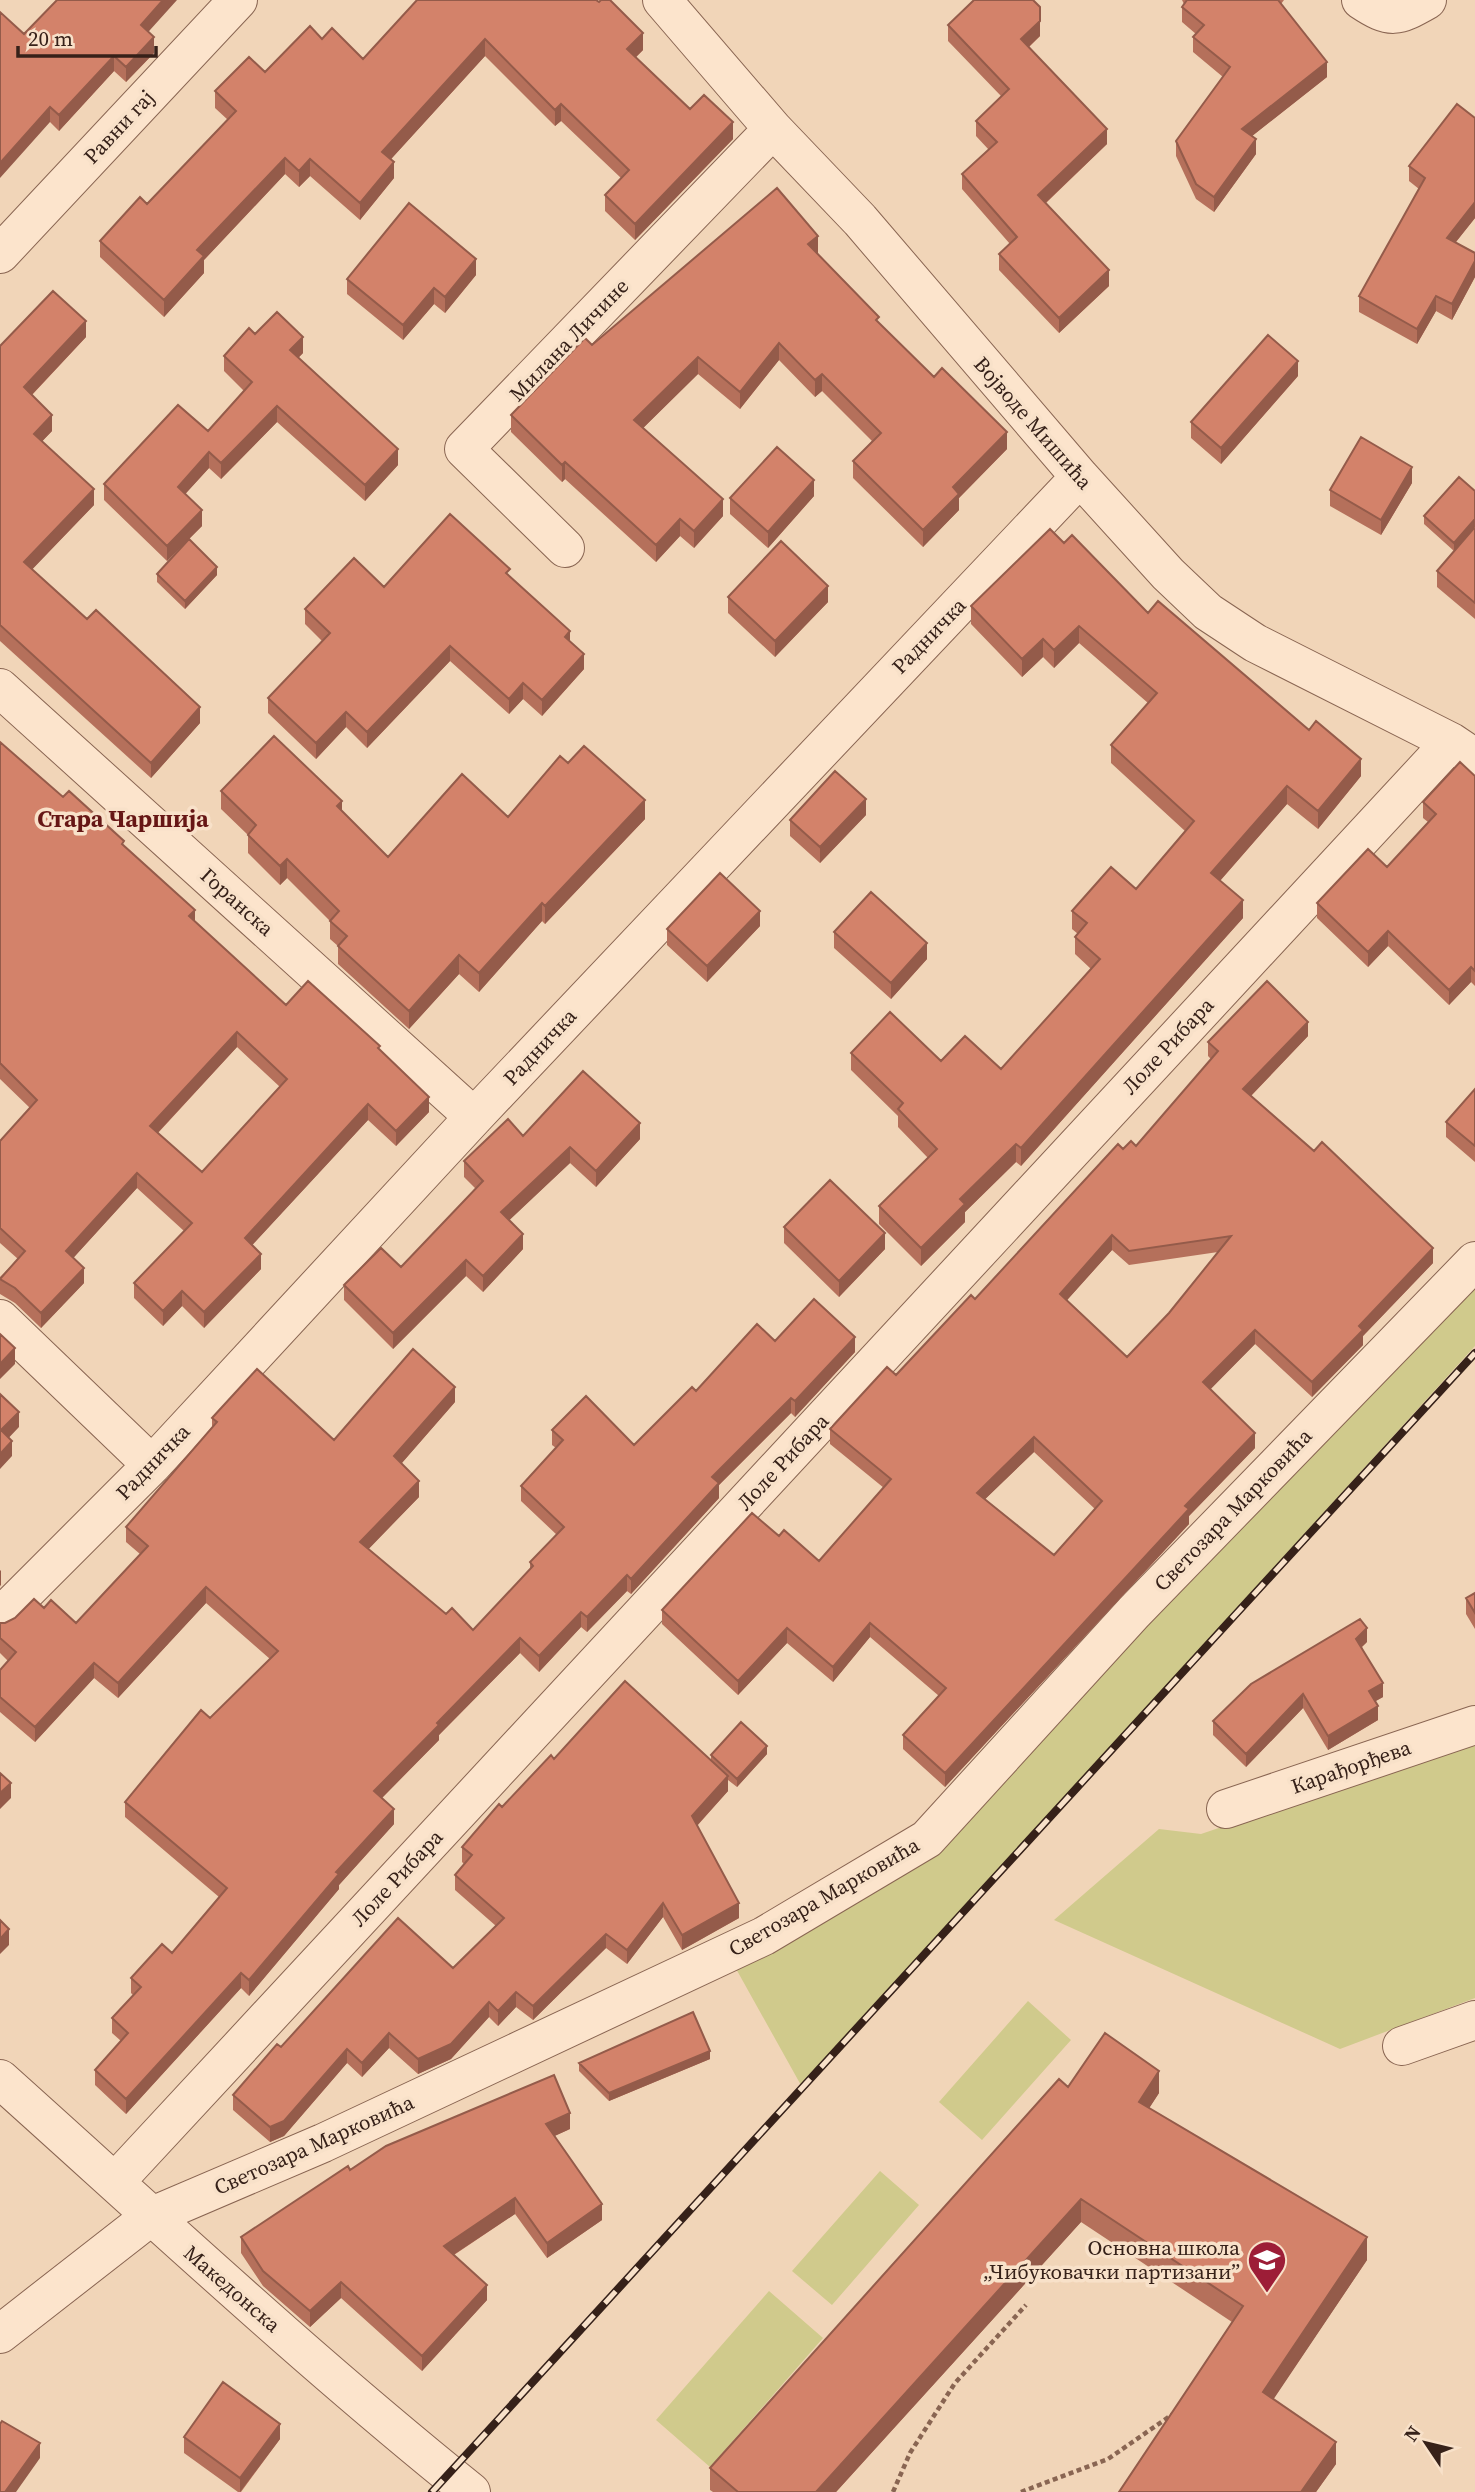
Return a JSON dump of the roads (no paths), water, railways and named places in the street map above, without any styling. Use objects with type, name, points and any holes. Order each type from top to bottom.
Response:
[{"type":"street","name":"Равни гај","points":[[0,254],[238,0]]},
{"type":"street","name":"Војводе Мишића","points":[[662,0],[774,129],[860,220],[1080,477],[1168,574],[1208,612],[1255,643],[1463,750]]},
{"type":"street","points":[[1361,0],[1386,15],[1401,15],[1427,0]]},
{"type":"street","name":"Милана Личине","points":[[565,548],[464,449],[774,129]]},
{"type":"street","name":"Радничка","points":[[0,1617],[152,1465],[474,1117],[1080,477]]},
{"type":"street","name":"Горанска","points":[[0,688],[474,1117]]},
{"type":"street","name":"Лоле Рибара","points":[[115,2182],[1463,750]]},
{"type":"street","name":"Светозара Марковића","points":[[0,2334],[150,2217],[323,2143],[764,1936],[927,1839],[1134,1612],[1475,1261]]},
{"type":"street","points":[[0,1319],[152,1465]]},
{"type":"street","name":"Карађорђева","points":[[1226,1809],[1475,1725]]},
{"type":"street","points":[[1402,2046],[1475,2020]]},
{"type":"street","name":"Македонска","points":[[0,2079],[150,2217],[389,2426],[471,2492]]},
{"type":"railway","points":[[432,2492],[1475,1353]]},
{"type":"place","name":"Основна школа „Чибуковачки партизани”","points":[[1267,2294]]},
{"type":"district","name":"Стара Чаршија","points":[[123,819]]}]
